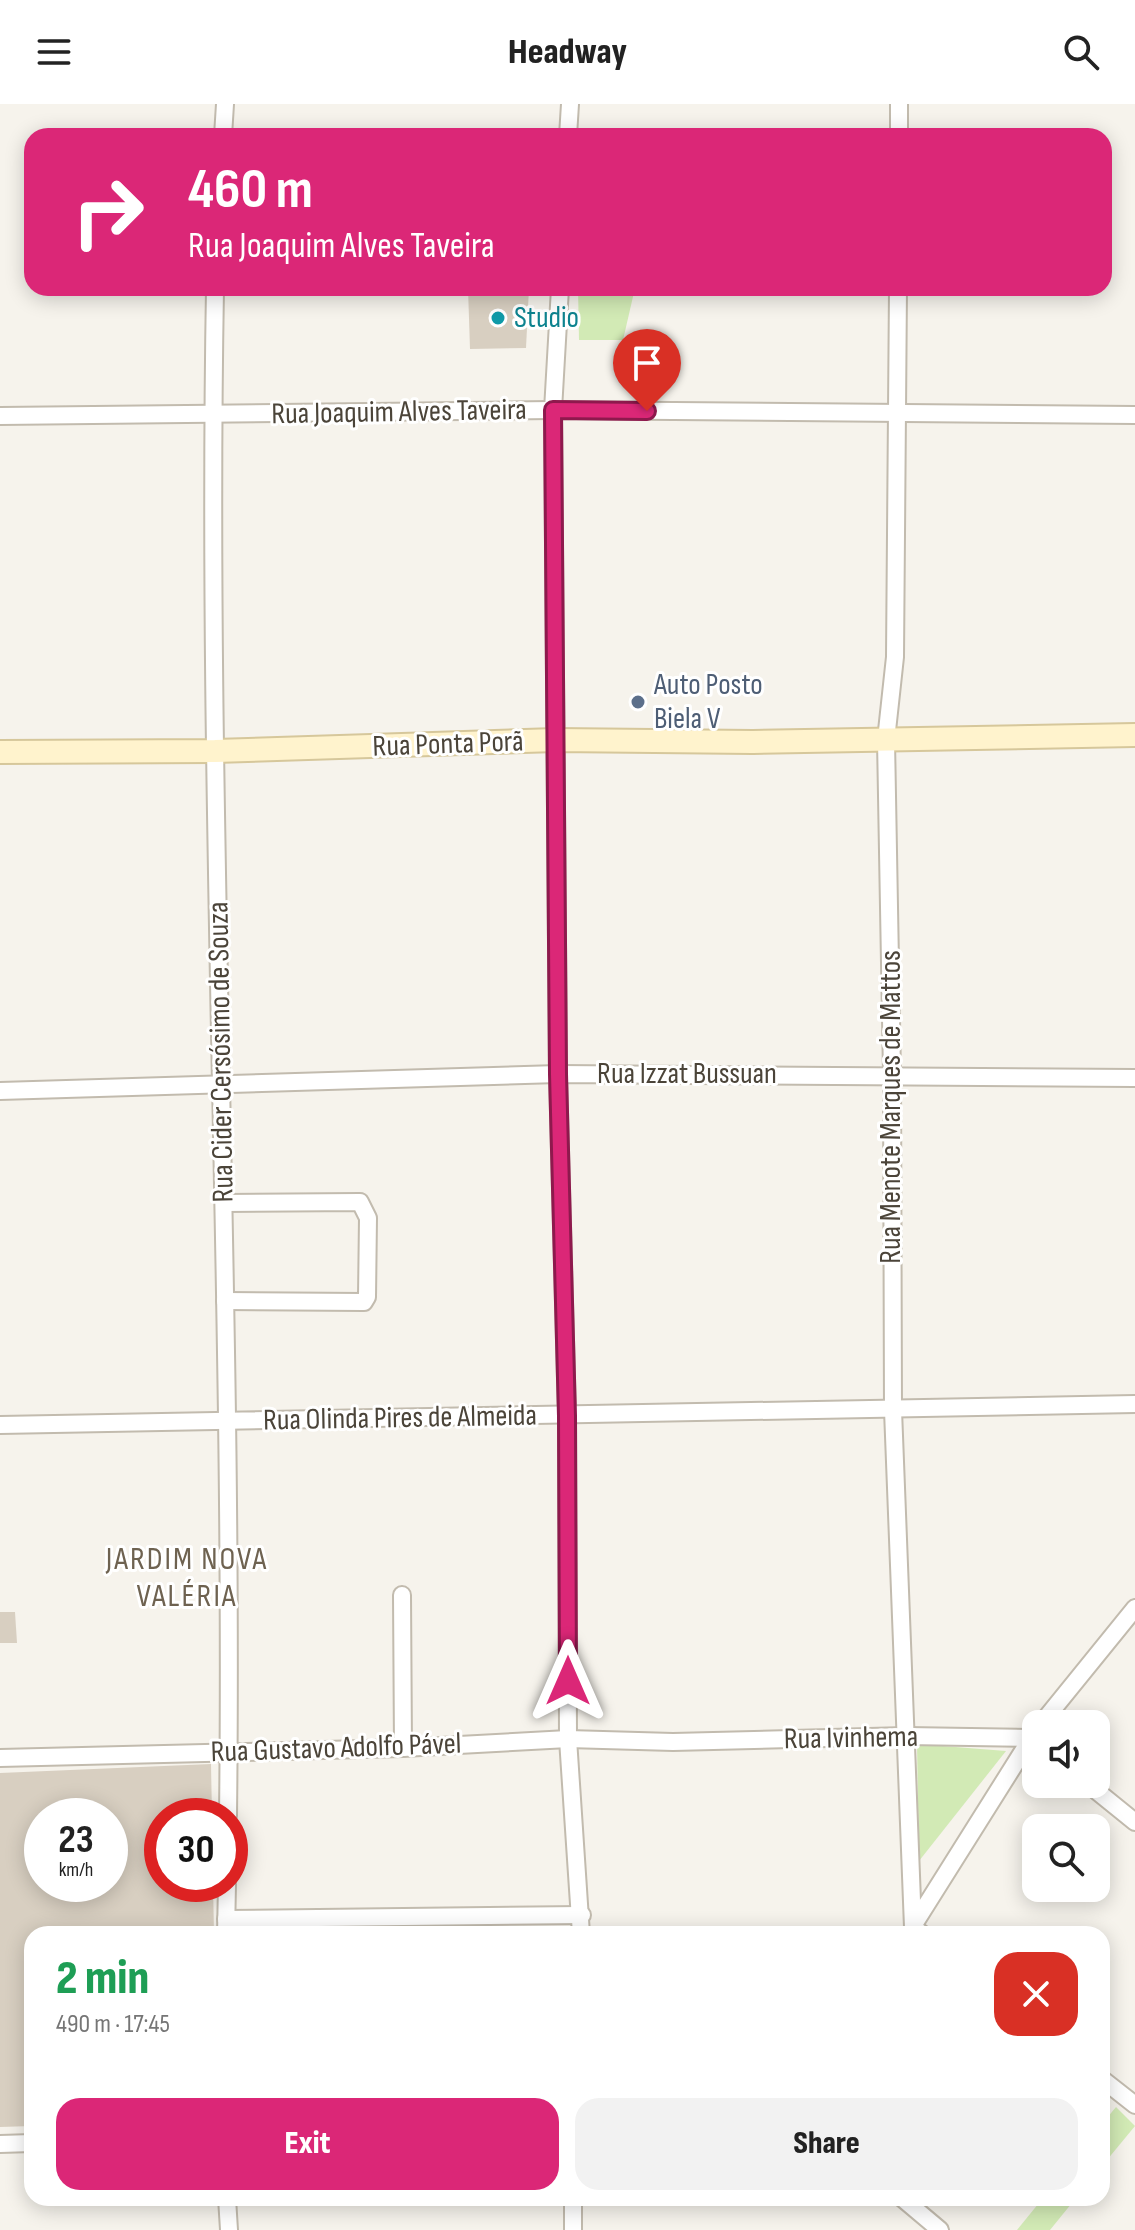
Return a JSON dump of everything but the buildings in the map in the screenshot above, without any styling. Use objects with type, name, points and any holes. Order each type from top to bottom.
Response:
[{"type":"street","points":[[224,128],[225,104]]},
{"type":"street","points":[[568,128],[570,104]]},
{"type":"street","points":[[899,104],[899,128]]},
{"type":"street","name":"Rua Cider Cersósimo de Souza","points":[[215,296],[215,751],[228,1420],[228,1798]]},
{"type":"street","points":[[560,296],[553,410],[558,1074],[567,1416],[568,1739],[581,1926]]},
{"type":"street","name":"Rua Menote Marques de Mattos","points":[[898,296],[895,657],[886,740],[892,1074],[893,1410],[914,1926]]},
{"type":"street","name":"Rua Joaquim Alves Taveira","points":[[0,416],[553,410],[1135,415]]},
{"type":"street","name":"Rua Ponta Porã","points":[[0,752],[215,751],[556,740],[886,740],[1135,735]]},
{"type":"street","name":"Rua Izzat Bussuan","points":[[0,1091],[558,1074],[1135,1078]]},
{"type":"street","points":[[224,1203],[360,1202],[368,1218],[364,1302],[225,1301]]},
{"type":"street","name":"Rua Olinda Pires de Almeida","points":[[0,1425],[1135,1404]]},
{"type":"street","points":[[402,1595],[403,1748]]},
{"type":"street","points":[[1052,1710],[1135,1608]]},
{"type":"street","name":"Rua Ivinhema","points":[[673,1742],[907,1736],[1022,1737]]},
{"type":"street","name":"Rua Gustavo Adolfo Pável","points":[[0,1758],[403,1748],[568,1739],[673,1742]]},
{"type":"street","points":[[918,1926],[1022,1756]]},
{"type":"street","points":[[1105,1798],[1135,1822]]},
{"type":"street","points":[[227,1902],[226,1926],[582,1915]]},
{"type":"street","points":[[1110,2085],[1135,2105]]},
{"type":"street","points":[[0,2144],[24,2143]]},
{"type":"street","points":[[228,2206],[229,2230]]},
{"type":"street","points":[[573,2206],[573,2229]]},
{"type":"street","points":[[912,2206],[940,2230]]},
{"type":"green space","points":[[578,296],[633,296],[623,340],[579,340]]},
{"type":"green space","points":[[917,1744],[1006,1751],[919,1861]]},
{"type":"green space","points":[[1116,2107],[1135,2126],[1110,2156],[1110,2114]]},
{"type":"green space","points":[[1036,2206],[1070,2206],[1050,2230],[1017,2230]]},
{"type":"place","name":"Studio","points":[[498,318]]},
{"type":"place","name":"Auto Posto Biela V","points":[[638,702]]},
{"type":"district","name":"JARDIM NOVA VALÉRIA","points":[[187,1578]]},
{"type":"route","points":[[568,1681],[567,1416],[558,1074],[553,410],[647,411]]}]
